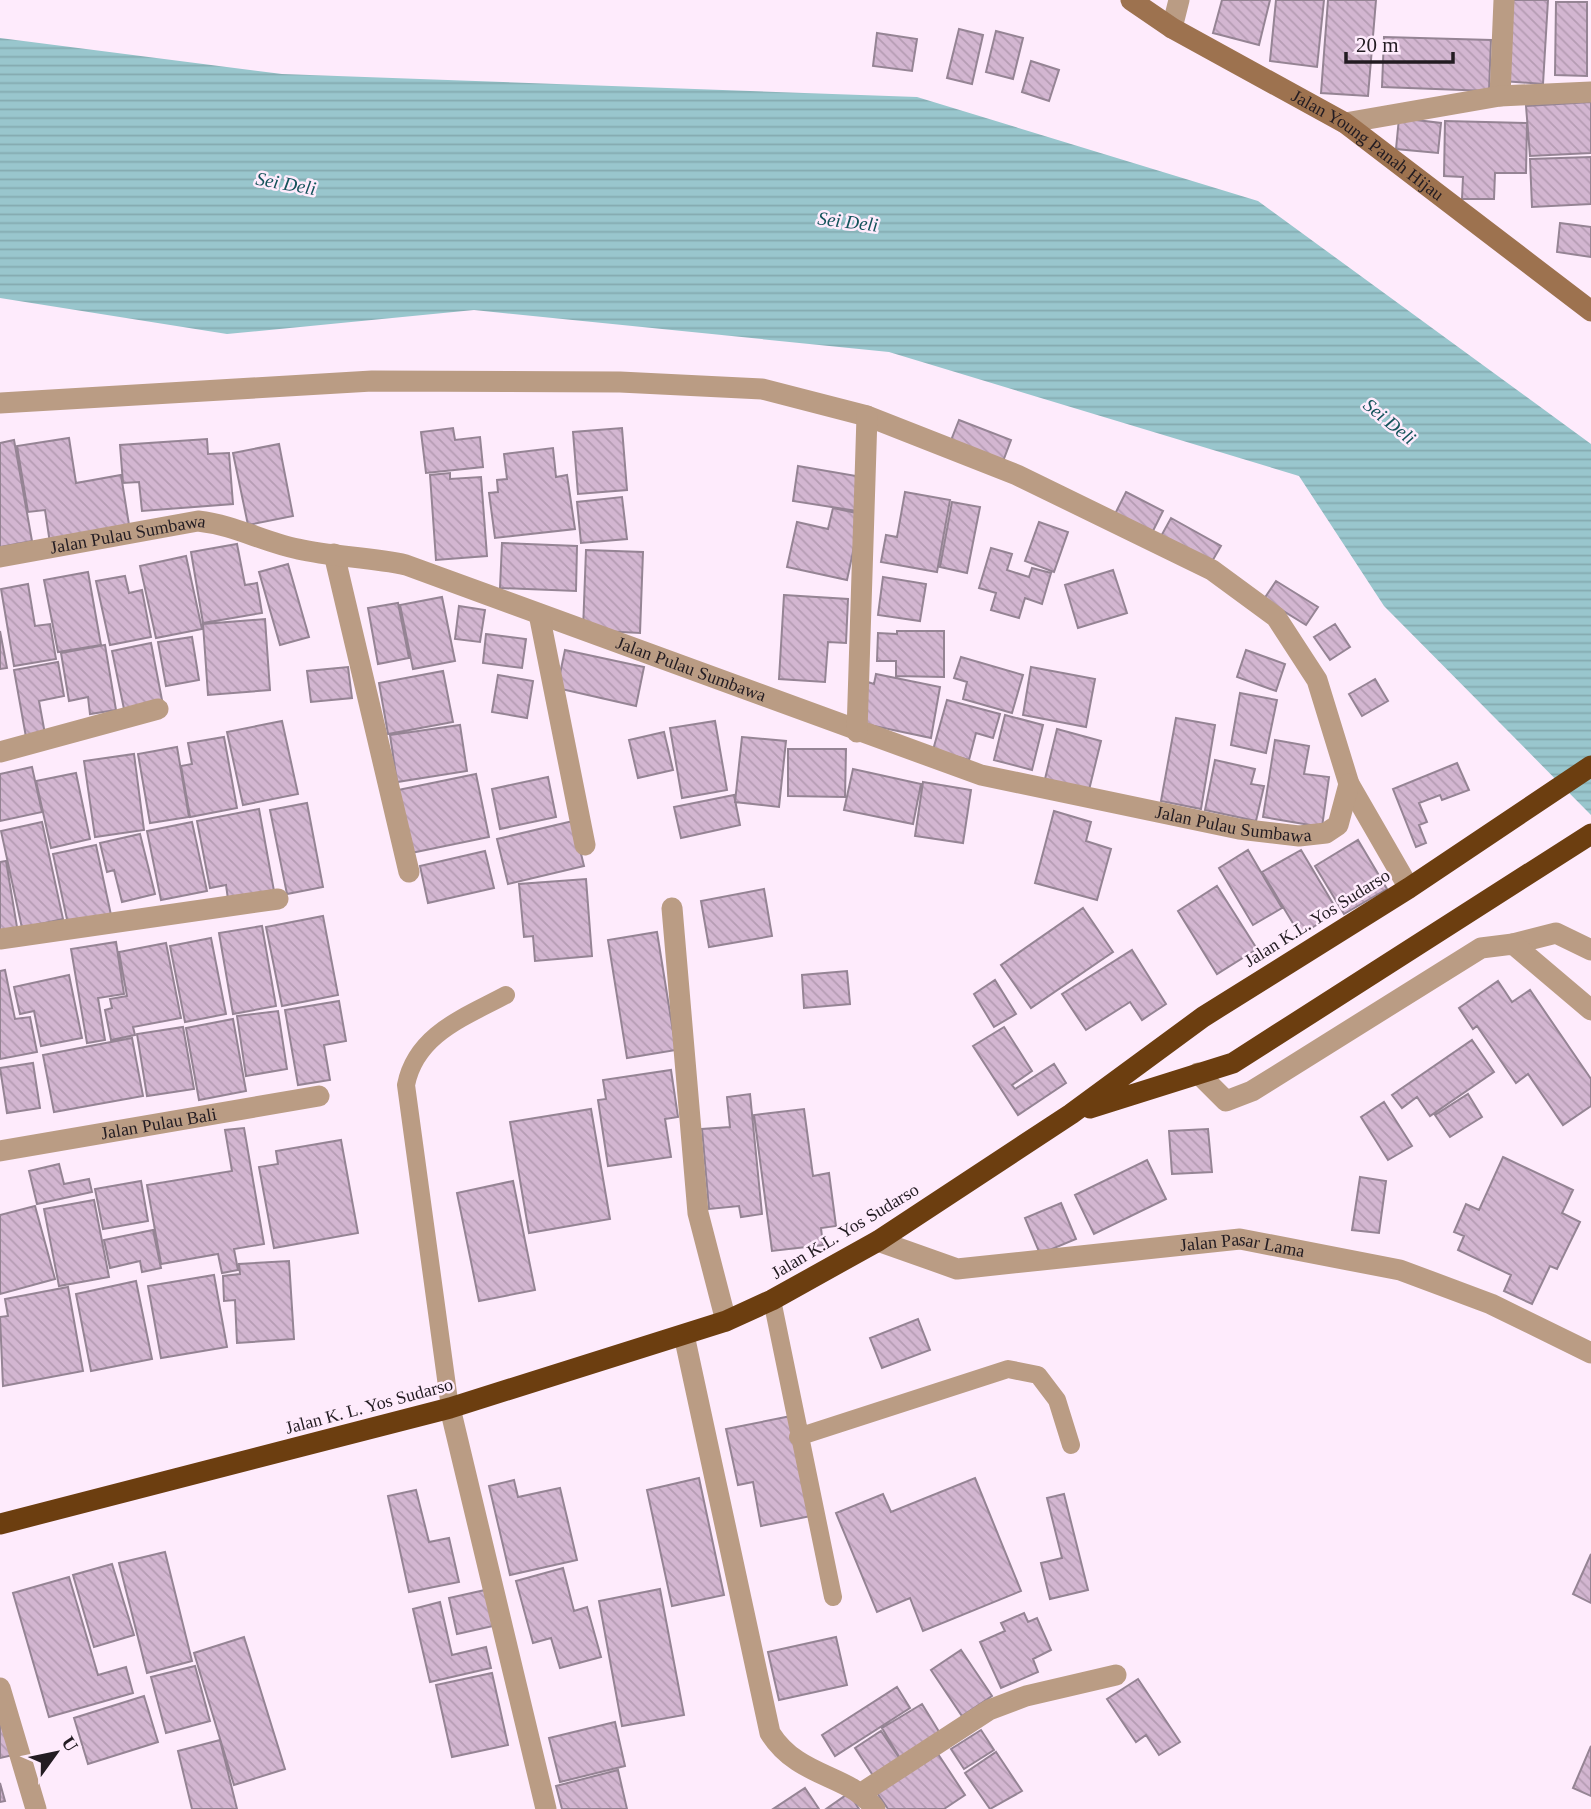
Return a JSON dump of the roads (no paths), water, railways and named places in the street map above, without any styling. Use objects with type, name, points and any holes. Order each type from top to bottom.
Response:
[{"type":"highway","name":"Jalan K.L. Yos Sudarso","points":[[735,1317],[772,1300],[878,1241],[1072,1114],[1203,1017],[1409,888],[1591,766]]},
{"type":"highway","name":"Jalan K.L. Yos Sudarso","points":[[1072,1114],[1233,1063],[1591,834]]},
{"type":"highway","name":"Jalan K. L. Yos Sudarso","points":[[0,1524],[450,1408],[735,1317]]},
{"type":"street","name":"Jalan Young Panah Hijau","points":[[1131,0],[1172,28],[1345,123],[1591,311]]},
{"type":"street","points":[[1172,28],[1179,0]]},
{"type":"street","points":[[1500,96],[1504,0]]},
{"type":"street","points":[[1345,123],[1500,96],[1591,92]]},
{"type":"street","points":[[0,403],[372,381],[620,382],[762,389],[867,416],[1017,475],[1152,540],[1212,570],[1276,617],[1317,680],[1349,784],[1409,888]]},
{"type":"street","points":[[857,732],[867,416]]},
{"type":"street","name":"Jalan Pulau Sumbawa","points":[[0,557],[198,521],[226,524],[299,550],[405,565],[981,775],[1226,826],[1299,836],[1326,833],[1338,825],[1349,784]]},
{"type":"street","points":[[334,554],[409,872]]},
{"type":"street","points":[[539,614],[585,845]]},
{"type":"street","points":[[0,752],[158,709]]},
{"type":"street","points":[[0,939],[278,899]]},
{"type":"street","points":[[672,908],[698,1213],[735,1317]]},
{"type":"street","points":[[1198,1073],[1226,1101],[1252,1091],[1481,948],[1513,944],[1556,933],[1591,950]]},
{"type":"street","points":[[1513,944],[1591,1010]]},
{"type":"street","name":"Jalan Pulau Bali","points":[[0,1151],[319,1096]]},
{"type":"street","name":"Jalan Pasar Lama","points":[[878,1241],[957,1269],[1240,1239],[1400,1270],[1491,1304],[1591,1353]]},
{"type":"street","points":[[684,1335],[767,1726],[779,1747],[793,1761],[868,1801],[989,1710],[1026,1696],[1116,1675]]},
{"type":"street","points":[[450,1408],[546,1809]]},
{"type":"street","points":[[0,1688],[36,1809]]},
{"type":"lane","points":[[450,1408],[406,1085],[410,1066],[434,1035],[506,995]]},
{"type":"lane","points":[[772,1300],[832,1597]]},
{"type":"lane","points":[[798,1437],[1008,1369],[1038,1375],[1057,1400],[1071,1445]]},
{"type":"water","name":"Sei Deli","points":[[0,38],[282,74],[917,97],[1258,201],[1591,444],[1591,815],[1384,606],[1299,476],[889,352],[474,310],[227,334],[0,298]]}]
